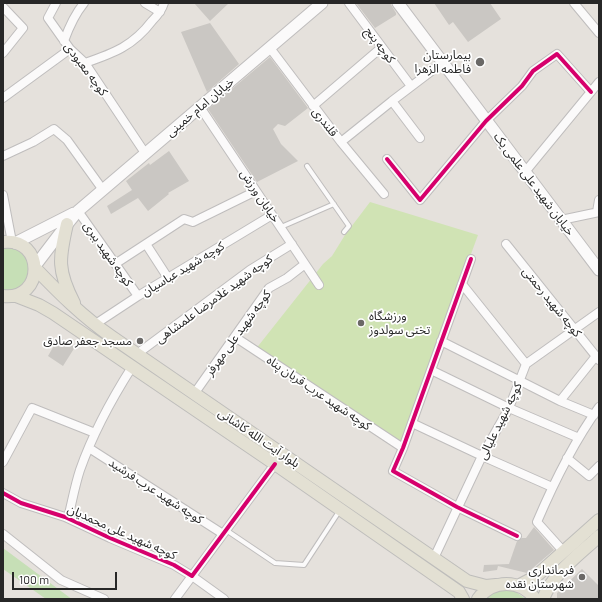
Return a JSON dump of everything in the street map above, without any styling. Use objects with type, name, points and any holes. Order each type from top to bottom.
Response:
[{"type":"main road","name":"خیابان امام خمینی","points":[[78,211],[322,3]]},
{"type":"main road","name":"خیابان شهید علی علمی یک","points":[[398,3],[599,270]]},
{"type":"main road","points":[[3,296],[16,296],[28,288],[32,282],[35,267],[78,211]]},
{"type":"main road","points":[[10,242],[78,211]]},
{"type":"main road","points":[[67,224],[61,249],[60,263],[68,293],[78,312]]},
{"type":"main road","name":"بلوار آیت الله کاشانی","points":[[10,242],[21,245],[30,254],[35,267],[78,312],[94,325],[446,567],[472,583],[486,586],[503,584],[518,586]]},
{"type":"main road","name":"بلوار آیت الله کاشانی","points":[[16,296],[44,308],[104,348],[341,509],[459,592],[464,599]]},
{"type":"main road","points":[[104,348],[112,337]]},
{"type":"main road","points":[[518,586],[535,577],[599,520]]},
{"type":"main road","points":[[543,599],[546,591],[562,570],[598,539]]},
{"type":"main road","points":[[553,562],[562,570]]},
{"type":"main road","points":[[431,572],[437,574],[444,572],[446,567]]},
{"type":"main road","points":[[478,599],[488,589],[496,585]]},
{"type":"main road","points":[[518,586],[535,599]]},
{"type":"street","name":"کوچه معبودی","points":[[56,3],[48,18],[70,49],[85,63],[146,154]]},
{"type":"street","points":[[64,41],[69,26],[84,3]]},
{"type":"street","points":[[145,3],[160,12]]},
{"type":"street","points":[[85,63],[127,46],[143,33],[160,12],[164,3]]},
{"type":"street","name":"کوچه پنج","points":[[349,3],[412,86]]},
{"type":"street","points":[[574,3],[599,33]]},
{"type":"street","points":[[3,7],[23,28],[3,53]]},
{"type":"street","name":"قلندری","points":[[270,48],[341,142],[384,194]]},
{"type":"street","points":[[313,106],[382,48]]},
{"type":"street","points":[[3,98],[70,49]]},
{"type":"street","points":[[387,159],[420,200],[486,121],[522,86],[533,71],[557,54],[591,92]]},
{"type":"street","points":[[341,142],[442,62]]},
{"type":"street","points":[[525,172],[599,82]]},
{"type":"street","points":[[392,101],[420,138]]},
{"type":"street","name":"خیابان ورزش","points":[[200,107],[319,285]]},
{"type":"street","points":[[3,156],[54,130],[67,140],[103,190]]},
{"type":"street","points":[[115,264],[184,220],[193,222],[256,191]]},
{"type":"street","points":[[3,195],[10,242]]},
{"type":"street","points":[[561,220],[598,212],[599,200]]},
{"type":"street","name":"کوچه شهید ببری","points":[[78,211],[138,296]]},
{"type":"street","name":"کوچه شهید عباسیان","points":[[94,325],[138,296],[272,215]]},
{"type":"street","points":[[146,244],[168,278]]},
{"type":"street","name":"کوچه شهید غلامرضا علمشاهی","points":[[137,354],[250,270],[292,244]]},
{"type":"street","name":"کوچه شهید رحمتی","points":[[506,244],[598,358]]},
{"type":"street","points":[[471,259],[412,423],[393,471],[457,507],[517,536]]},
{"type":"street","name":"کوچه شهید علی مهرفر","points":[[194,394],[270,288],[287,278],[305,264]]},
{"type":"street","points":[[462,284],[526,364],[599,312]]},
{"type":"street","name":"کوچه شهید عرب قربان پناه","points":[[235,337],[402,448]]},
{"type":"street","points":[[441,341],[560,401],[594,415]]},
{"type":"street","points":[[560,401],[598,358]]},
{"type":"street","name":"کوچه شهید علیالی","points":[[434,558],[482,456],[509,408],[526,364]]},
{"type":"street","points":[[68,518],[80,471],[94,433],[112,398],[132,367]]},
{"type":"street","points":[[431,370],[509,408],[579,438]]},
{"type":"street","points":[[3,462],[32,408],[94,433]]},
{"type":"street","points":[[564,552],[537,522],[552,487],[567,458],[599,408]]},
{"type":"street","points":[[412,423],[552,487]]},
{"type":"street","name":"کوچه شهید عرب فرشید","points":[[89,448],[224,532]]},
{"type":"street","points":[[567,458],[589,476],[599,466]]},
{"type":"street","points":[[175,599],[275,464]]},
{"type":"street","name":"کوچه شهید علی محمدیان","points":[[3,493],[21,503],[68,518],[110,538],[174,565],[224,599]]},
{"type":"street","points":[[3,534],[61,580],[104,599]]},
{"type":"lane","points":[[307,166],[349,226],[344,232]]},
{"type":"lane","points":[[281,227],[334,204]]},
{"type":"lane","points":[[224,532],[275,563],[304,565],[341,509]]},
{"type":"green space","name":"ورزشگاه تختی سولدوز","points":[[370,202],[478,235],[401,445],[255,350],[323,264],[332,256],[345,235]]},
{"type":"green space","points":[[3,246],[13,246],[19,249],[24,254],[29,266],[28,278],[24,284],[15,290],[3,291]]},
{"type":"green space","points":[[3,548],[72,599],[46,599],[3,569]]},
{"type":"green space","points":[[508,589],[516,592],[526,599],[484,599],[495,592]]},
{"type":"building","points":[[194,3],[229,3],[210,21]]},
{"type":"building","points":[[356,3],[390,3],[396,15],[375,28]]},
{"type":"building","points":[[434,3],[490,3],[501,19],[468,42],[453,22],[449,25]]},
{"type":"building","points":[[210,23],[239,64],[207,92],[181,32]]},
{"type":"building","points":[[270,57],[308,108],[285,126],[278,124],[273,129],[281,144],[298,161],[257,182],[208,109]]},
{"type":"building","points":[[169,151],[189,181],[168,193],[169,194],[148,211],[138,198],[111,214],[107,206],[132,190],[126,181],[149,163],[150,165]]},
{"type":"building","points":[[59,337],[75,347],[63,366],[48,356]]},
{"type":"building","points":[[534,527],[554,550],[527,573],[498,566],[497,570],[483,572],[484,565],[509,564],[517,541],[522,538],[526,538]]},
{"type":"building","name":"فرمانداری شهرستان نقده","points":[[582,569],[598,585],[599,599],[557,599],[557,593]]},
{"type":"cycle path","points":[[387,159],[420,200],[486,121],[522,86],[533,71],[557,54],[591,92]]},
{"type":"cycle path","points":[[471,259],[403,448],[393,471],[457,507],[517,536]]},
{"type":"cycle path","points":[[3,493],[21,503],[65,517],[174,565],[192,576],[275,464]]},
{"type":"place","name":"بیمارستان فاطمه الزهرا","points":[[480,62]]},
{"type":"place","name":"ورزشگاه تختی سولدوز","points":[[361,323]]},
{"type":"place","name":"مسجد جعفر صادق","points":[[140,341]]},
{"type":"place","name":"فرمانداری شهرستان نقده","points":[[582,577]]}]
